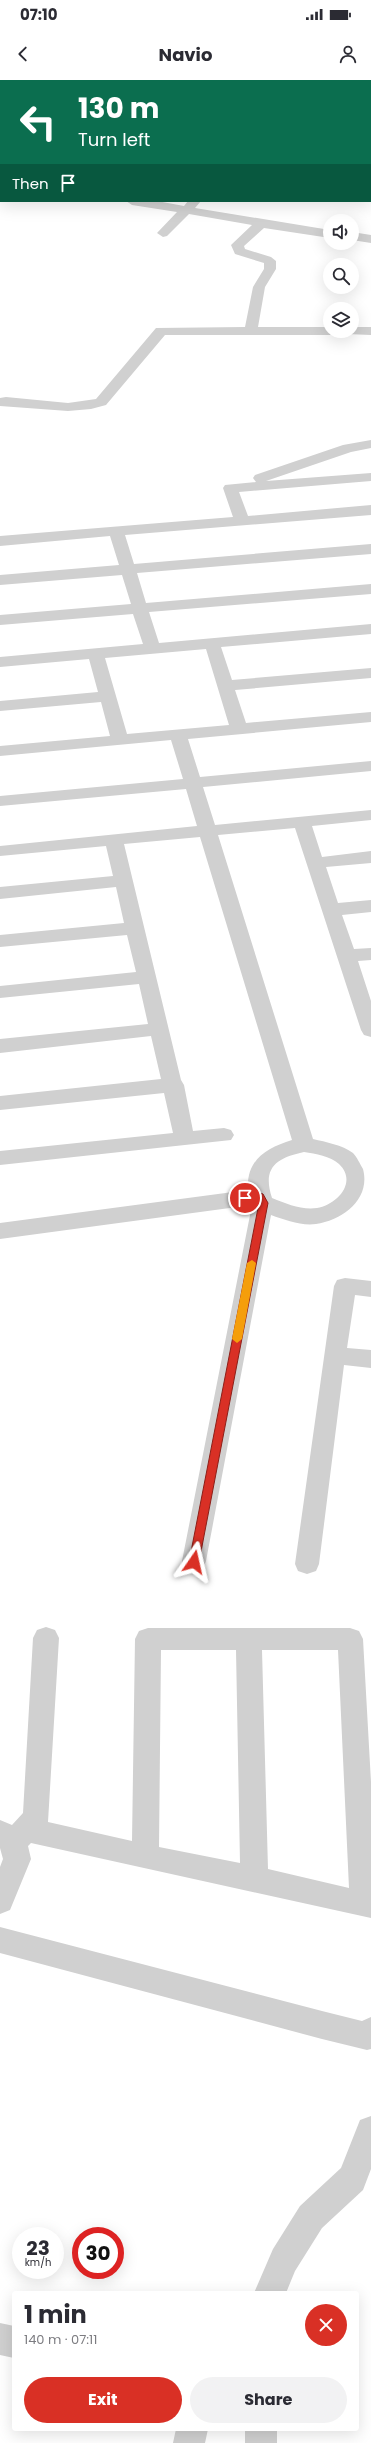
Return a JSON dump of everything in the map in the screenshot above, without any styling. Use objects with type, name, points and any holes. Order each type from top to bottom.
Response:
[{"type":"street","points":[[147,202],[192,205],[261,224],[323,233]]},
{"type":"street","points":[[163,233],[192,205]]},
{"type":"street","points":[[251,331],[259,287],[270,269],[270,261],[263,257],[243,253],[239,251],[237,245],[261,224]]},
{"type":"street","points":[[359,237],[371,238]]},
{"type":"street","points":[[0,402],[6,401],[80,407],[94,406],[101,402],[161,331],[323,331]]},
{"type":"street","points":[[359,331],[371,331]]},
{"type":"street","points":[[230,488],[348,448],[371,444]]},
{"type":"street","points":[[230,488],[371,477]]},
{"type":"street","points":[[230,488],[242,520]]},
{"type":"street","points":[[0,541],[371,510]]},
{"type":"street","points":[[116,531],[129,569],[152,648]]},
{"type":"street","points":[[1,577],[129,569],[371,549]]},
{"type":"street","points":[[0,620],[371,589]]},
{"type":"street","points":[[0,662],[371,629]]},
{"type":"street","points":[[212,643],[239,729]]},
{"type":"street","points":[[96,653],[120,740]]},
{"type":"street","points":[[226,686],[371,673]]},
{"type":"street","points":[[0,706],[108,696]]},
{"type":"street","points":[[0,751],[371,717]]},
{"type":"street","points":[[178,735],[304,1145]]},
{"type":"street","points":[[0,801],[371,766]]},
{"type":"street","points":[[0,851],[302,823],[371,815]]},
{"type":"street","points":[[302,823],[346,956],[363,980],[371,1030]]},
{"type":"street","points":[[114,840],[159,1029],[174,1085],[185,1139]]},
{"type":"street","points":[[315,863],[371,857]]},
{"type":"street","points":[[0,893],[124,881]]},
{"type":"street","points":[[331,910],[371,906]]},
{"type":"street","points":[[0,942],[135,928]]},
{"type":"street","points":[[346,956],[371,954]]},
{"type":"street","points":[[0,992],[147,977]]},
{"type":"street","points":[[0,1046],[159,1029]]},
{"type":"street","points":[[0,1103],[174,1085]]},
{"type":"street","points":[[0,1158],[224,1135]]},
{"type":"street","points":[[0,1231],[262,1199],[289,1214],[316,1216],[342,1208],[364,1184],[346,1159],[327,1149],[304,1145],[285,1149],[269,1157],[259,1169],[257,1183],[262,1199],[194,1562]]},
{"type":"street","points":[[307,1564],[334,1355],[345,1286],[371,1288]]},
{"type":"street","points":[[334,1355],[371,1359]]},
{"type":"street","points":[[13,1834],[36,1818],[46,1638]]},
{"type":"street","points":[[13,1834],[145,1857],[254,1879],[367,1905],[350,1639],[148,1639],[145,1857]]},
{"type":"street","points":[[249,1639],[254,1879]]},
{"type":"street","points":[[0,1900],[17,1859],[13,1834]]},
{"type":"street","points":[[0,1940],[322,2025],[367,2036],[371,2031]]},
{"type":"street","points":[[271,2291],[284,2260],[311,2217],[352,2179],[371,2132]]},
{"type":"street","points":[[0,2338],[12,2341]]},
{"type":"street","points":[[189,2443],[192,2431]]},
{"type":"street","points":[[261,2431],[261,2443]]},
{"type":"slow traffic","points":[[237,1339],[252,1263]]},
{"type":"route","points":[[194,1562],[263,1203],[260,1196],[245,1198]]}]
